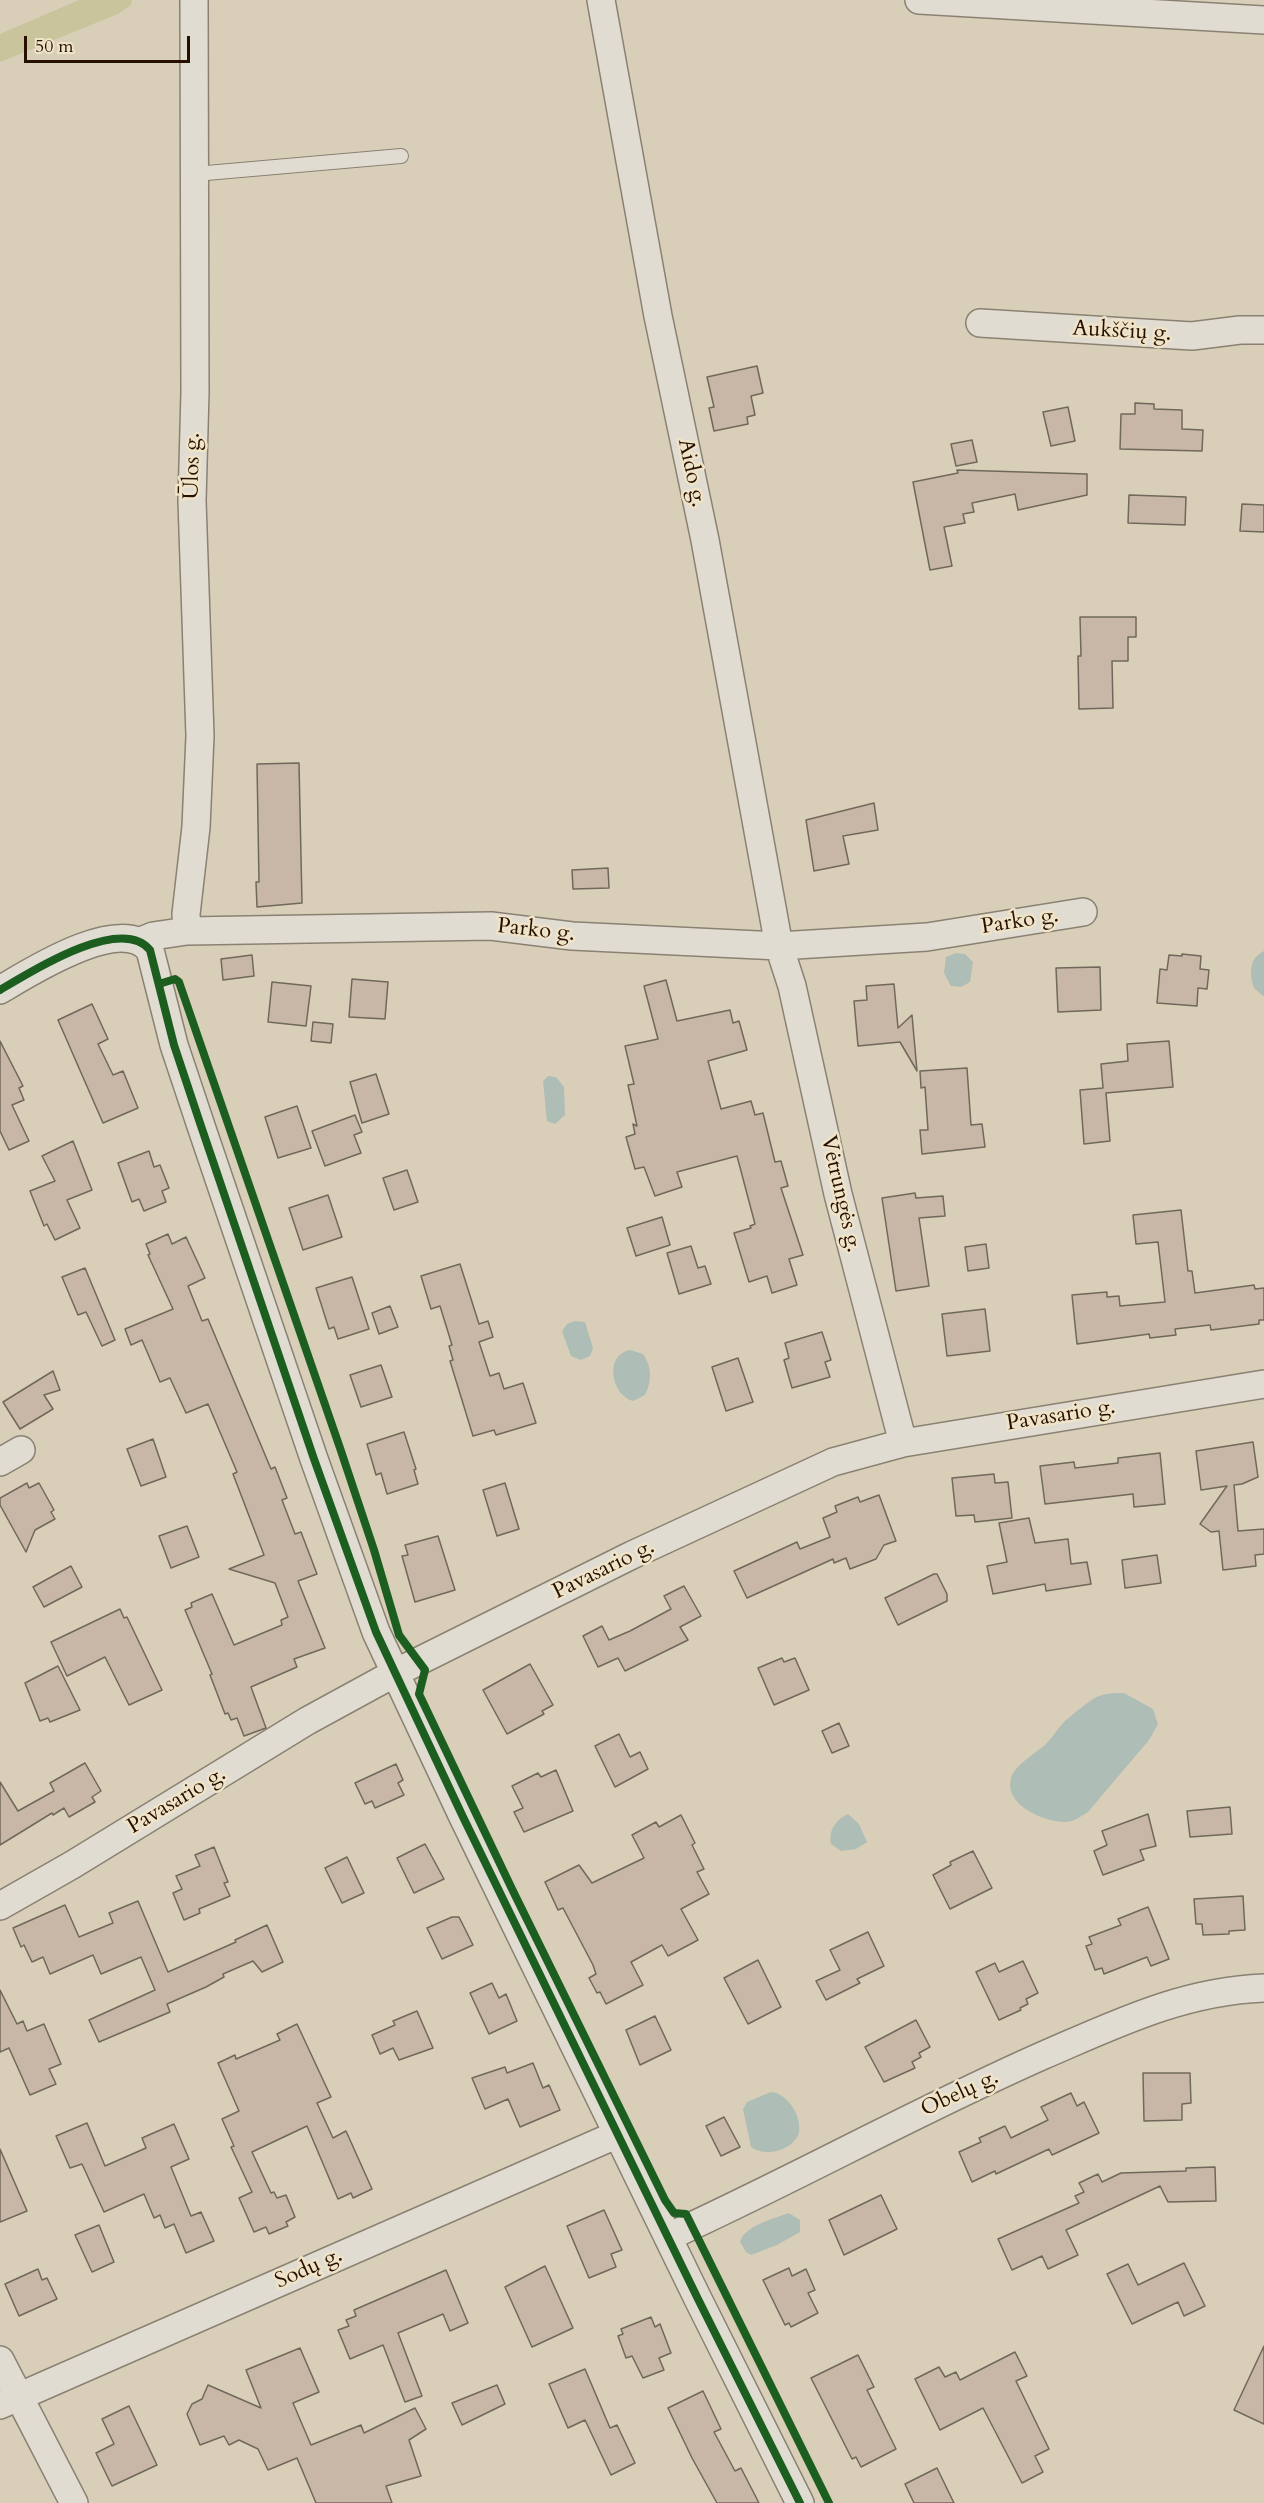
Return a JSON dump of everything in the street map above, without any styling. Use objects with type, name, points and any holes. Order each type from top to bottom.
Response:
[{"type":"street","name":"Ūlos g.","points":[[187,931],[186,915],[196,827],[200,736],[192,501],[195,392],[194,0]]},
{"type":"street","name":"Aido g.","points":[[601,0],[658,316],[705,540],[779,946]]},
{"type":"street","points":[[919,0],[1264,20]]},
{"type":"street","name":"Aukščių g.","points":[[980,323],[1192,336],[1240,330],[1264,330]]},
{"type":"street","name":"Parko g.","points":[[0,990],[54,959],[90,945],[126,937],[141,941],[153,936],[187,931],[491,926],[572,936],[779,946],[927,937],[1083,912]]},
{"type":"street","points":[[141,941],[150,950],[155,964],[174,1045],[314,1459],[376,1632],[668,2237],[800,2503]]},
{"type":"street","name":"Vėtrungės g.","points":[[779,946],[792,986],[838,1194],[903,1443]]},
{"type":"street","name":"Pavasario g.","points":[[0,1906],[72,1865],[307,1721],[395,1673],[632,1555],[833,1462],[903,1443],[1264,1384]]},
{"type":"street","name":"Obelų g.","points":[[668,2237],[975,2086],[1143,2012],[1187,1999],[1264,1988]]},
{"type":"street","name":"Sodų g.","points":[[10,2401],[618,2134]]},
{"type":"street","points":[[0,2360],[10,2401],[74,2503]]},
{"type":"lane","points":[[195,174],[401,156]]},
{"type":"shaded area","points":[[79,0],[132,0],[131,5],[118,14],[0,62],[0,34]]},
{"type":"shaded area","points":[[1264,951],[1263,996],[1254,988],[1251,972],[1255,958]]},
{"type":"shaded area","points":[[956,953],[965,954],[973,962],[970,982],[961,987],[951,986],[944,973],[946,957]]},
{"type":"shaded area","points":[[548,1076],[556,1077],[564,1087],[565,1115],[555,1124],[547,1121],[543,1081]]},
{"type":"shaded area","points":[[575,1321],[585,1322],[593,1348],[590,1356],[581,1360],[571,1356],[562,1331],[567,1324]]},
{"type":"shaded area","points":[[630,1350],[643,1354],[650,1374],[645,1395],[633,1401],[620,1392],[614,1376],[616,1359],[622,1353]]},
{"type":"shaded area","points":[[1124,1693],[1153,1709],[1158,1724],[1149,1740],[1088,1812],[1070,1822],[1063,1822],[1044,1818],[1025,1809],[1012,1794],[1010,1785],[1014,1771],[1046,1744],[1064,1722],[1090,1701],[1104,1694]]},
{"type":"shaded area","points":[[848,1814],[859,1824],[867,1842],[856,1849],[841,1851],[831,1844],[830,1839],[837,1822]]},
{"type":"shaded area","points":[[771,2092],[783,2096],[792,2106],[798,2119],[799,2132],[786,2148],[764,2152],[751,2147],[743,2109],[747,2102]]},
{"type":"shaded area","points":[[789,2213],[800,2220],[800,2232],[777,2245],[751,2255],[746,2252],[740,2242],[747,2231],[761,2223]]},
{"type":"building","points":[[757,366],[763,393],[751,396],[755,415],[747,417],[748,424],[714,431],[709,408],[714,407],[707,377]]},
{"type":"building","points":[[1135,403],[1154,404],[1154,409],[1182,410],[1182,429],[1203,430],[1202,451],[1120,449],[1121,414],[1135,414]]},
{"type":"building","points":[[1068,407],[1075,441],[1051,446],[1043,412]]},
{"type":"building","points":[[972,440],[977,462],[956,466],[951,444]]},
{"type":"building","points":[[957,470],[1087,474],[1087,495],[1018,510],[1015,494],[972,503],[974,512],[963,514],[965,523],[944,527],[952,566],[930,570],[913,482],[958,473]]},
{"type":"building","points":[[1129,495],[1186,497],[1185,525],[1128,523]]},
{"type":"building","points":[[1242,504],[1264,505],[1264,532],[1240,531]]},
{"type":"building","points":[[1080,617],[1136,617],[1136,637],[1128,637],[1128,661],[1112,661],[1113,708],[1079,709]]},
{"type":"building","points":[[299,763],[302,903],[257,907],[256,882],[259,882],[257,764]]},
{"type":"building","points":[[874,803],[878,830],[843,836],[849,864],[814,871],[806,820]]},
{"type":"building","points":[[608,868],[609,888],[573,889],[572,870]]},
{"type":"building","points":[[1182,954],[1201,956],[1200,969],[1209,970],[1207,989],[1198,988],[1197,1006],[1157,1003],[1160,969],[1167,970],[1169,955],[1182,956]]},
{"type":"building","points":[[252,955],[254,976],[223,980],[221,959]]},
{"type":"building","points":[[1100,967],[1101,1010],[1058,1012],[1056,968]]},
{"type":"building","points":[[352,979],[388,982],[385,1019],[349,1017]]},
{"type":"building","points":[[666,980],[677,1021],[730,1010],[733,1023],[739,1021],[747,1050],[708,1061],[721,1109],[751,1101],[755,1115],[763,1113],[775,1162],[781,1161],[788,1186],[781,1188],[803,1255],[789,1259],[797,1285],[772,1293],[767,1276],[749,1282],[734,1233],[751,1228],[750,1226],[755,1224],[737,1156],[677,1172],[682,1187],[655,1196],[644,1167],[635,1169],[626,1137],[635,1134],[633,1124],[637,1126],[628,1085],[634,1084],[625,1046],[658,1039],[644,986]]},
{"type":"building","points":[[272,982],[311,986],[306,1026],[268,1022]]},
{"type":"building","points":[[894,984],[898,1028],[912,1015],[917,1071],[900,1042],[858,1046],[854,1001],[867,1000],[866,986]]},
{"type":"building","points":[[92,1004],[108,1039],[98,1044],[113,1075],[123,1071],[138,1108],[103,1123],[58,1020]]},
{"type":"building","points":[[313,1022],[333,1024],[331,1043],[311,1041]]},
{"type":"building","points":[[0,1041],[23,1086],[19,1088],[24,1100],[12,1105],[29,1141],[9,1150],[0,1131]]},
{"type":"building","points":[[1169,1041],[1173,1087],[1106,1093],[1110,1141],[1084,1144],[1080,1090],[1103,1088],[1101,1064],[1128,1061],[1127,1044]]},
{"type":"building","points":[[967,1068],[971,1125],[982,1124],[985,1147],[922,1154],[920,1130],[928,1130],[925,1087],[921,1088],[920,1071]]},
{"type":"building","points":[[376,1074],[389,1114],[362,1123],[350,1082]]},
{"type":"building","points":[[297,1106],[311,1148],[278,1158],[265,1117]]},
{"type":"building","points":[[355,1115],[362,1132],[354,1135],[361,1153],[325,1166],[312,1131]]},
{"type":"building","points":[[73,1141],[92,1190],[67,1200],[80,1228],[55,1240],[47,1224],[44,1226],[30,1191],[55,1181],[42,1156]]},
{"type":"building","points":[[149,1151],[154,1167],[160,1165],[169,1188],[162,1191],[166,1202],[144,1211],[139,1199],[132,1202],[118,1163]]},
{"type":"building","points":[[407,1170],[418,1202],[394,1210],[383,1178]]},
{"type":"building","points":[[915,1193],[916,1198],[943,1196],[945,1216],[919,1218],[929,1286],[896,1291],[882,1198]]},
{"type":"building","points":[[328,1195],[342,1237],[303,1250],[289,1208]]},
{"type":"building","points":[[1181,1210],[1188,1271],[1192,1271],[1195,1293],[1254,1285],[1255,1289],[1264,1288],[1264,1320],[1259,1320],[1259,1324],[1211,1330],[1210,1325],[1175,1329],[1176,1335],[1150,1338],[1149,1334],[1077,1344],[1072,1295],[1107,1292],[1107,1297],[1119,1296],[1120,1306],[1165,1302],[1158,1242],[1136,1244],[1133,1215]]},
{"type":"building","points":[[662,1217],[670,1245],[636,1256],[627,1228]]},
{"type":"building","points":[[168,1234],[172,1244],[186,1237],[205,1278],[188,1286],[202,1321],[208,1319],[271,1469],[275,1467],[287,1498],[282,1500],[295,1534],[301,1532],[317,1574],[298,1581],[325,1648],[294,1659],[297,1667],[251,1687],[266,1728],[244,1736],[237,1718],[231,1720],[228,1713],[225,1714],[210,1675],[212,1674],[185,1610],[192,1607],[191,1603],[212,1594],[234,1645],[282,1625],[281,1620],[288,1617],[275,1583],[229,1569],[264,1555],[233,1474],[237,1472],[208,1404],[186,1413],[170,1378],[160,1382],[142,1340],[131,1345],[125,1329],[173,1309],[148,1255],[150,1254],[146,1244]]},
{"type":"building","points":[[986,1244],[989,1268],[968,1271],[965,1247]]},
{"type":"building","points":[[691,1246],[698,1268],[705,1266],[711,1284],[679,1294],[667,1253]]},
{"type":"building","points":[[460,1264],[479,1324],[488,1321],[493,1337],[479,1342],[490,1376],[499,1373],[504,1389],[523,1383],[536,1423],[496,1435],[494,1430],[473,1436],[450,1361],[453,1360],[449,1346],[452,1345],[440,1306],[431,1309],[421,1276]]},
{"type":"building","points":[[85,1268],[115,1340],[102,1346],[86,1312],[78,1315],[62,1277]]},
{"type":"building","points":[[352,1277],[369,1329],[338,1339],[334,1327],[329,1329],[316,1288]]},
{"type":"building","points":[[390,1306],[398,1327],[379,1334],[372,1313]]},
{"type":"building","points":[[985,1309],[990,1351],[947,1356],[942,1314]]},
{"type":"building","points":[[822,1332],[831,1360],[825,1362],[830,1377],[792,1388],[784,1360],[789,1358],[785,1343]]},
{"type":"building","points":[[738,1358],[753,1402],[726,1411],[712,1367]]},
{"type":"building","points":[[381,1365],[392,1397],[361,1407],[350,1375]]},
{"type":"building","points":[[53,1371],[60,1390],[44,1395],[53,1409],[20,1429],[3,1402]]},
{"type":"building","points":[[404,1432],[416,1469],[414,1470],[418,1484],[387,1494],[381,1473],[376,1475],[367,1444]]},
{"type":"building","points":[[153,1439],[166,1477],[141,1486],[127,1449]]},
{"type":"building","points":[[1253,1442],[1258,1477],[1234,1485],[1238,1531],[1264,1529],[1264,1554],[1255,1555],[1256,1566],[1223,1570],[1219,1531],[1211,1532],[1200,1524],[1227,1486],[1201,1490],[1196,1451]]},
{"type":"building","points":[[1160,1453],[1165,1504],[1134,1507],[1133,1494],[1045,1504],[1040,1466],[1074,1462],[1075,1468],[1118,1463],[1118,1458]]},
{"type":"building","points":[[994,1474],[995,1483],[1008,1482],[1012,1518],[975,1522],[974,1515],[956,1516],[952,1478]]},
{"type":"building","points":[[27,1483],[29,1488],[39,1483],[54,1510],[51,1512],[55,1519],[35,1530],[26,1552],[0,1505],[0,1498]]},
{"type":"building","points":[[505,1483],[519,1529],[497,1536],[483,1490]]},
{"type":"building","points":[[879,1495],[896,1541],[884,1545],[876,1559],[850,1569],[846,1558],[834,1563],[833,1559],[747,1598],[734,1571],[797,1542],[800,1549],[830,1537],[823,1518],[837,1512],[835,1506],[858,1497],[860,1502]]},
{"type":"building","points":[[1029,1518],[1035,1543],[1068,1539],[1071,1564],[1087,1562],[1091,1584],[1046,1591],[1045,1584],[993,1594],[987,1566],[1007,1562],[999,1523]]},
{"type":"building","points":[[187,1526],[199,1557],[171,1568],[159,1536]]},
{"type":"building","points":[[438,1536],[455,1590],[415,1602],[402,1556],[408,1555],[405,1545]]},
{"type":"building","points":[[1157,1555],[1161,1583],[1125,1588],[1122,1560]]},
{"type":"building","points":[[71,1566],[82,1587],[44,1607],[33,1587]]},
{"type":"building","points":[[937,1574],[947,1594],[947,1601],[898,1625],[885,1598]]},
{"type":"building","points":[[684,1586],[701,1616],[680,1627],[688,1640],[625,1671],[618,1658],[598,1667],[583,1636],[602,1626],[609,1640],[630,1631],[671,1609],[664,1596]]},
{"type":"building","points":[[120,1609],[124,1618],[127,1617],[162,1690],[129,1705],[105,1657],[67,1676],[51,1642]]},
{"type":"building","points":[[782,1658],[784,1662],[795,1658],[809,1690],[774,1705],[758,1668]]},
{"type":"building","points":[[530,1664],[553,1705],[542,1711],[544,1714],[507,1734],[483,1690]]},
{"type":"building","points":[[58,1666],[80,1710],[50,1722],[48,1718],[40,1721],[25,1683]]},
{"type":"building","points":[[839,1723],[849,1746],[832,1753],[822,1731]]},
{"type":"building","points":[[619,1734],[630,1757],[640,1752],[648,1769],[615,1787],[595,1746]]},
{"type":"building","points":[[85,1763],[101,1791],[92,1797],[95,1802],[69,1817],[64,1808],[53,1815],[52,1813],[0,1845],[0,1782],[18,1811],[54,1791],[50,1783]]},
{"type":"building","points":[[396,1764],[403,1780],[398,1783],[404,1795],[375,1808],[372,1801],[365,1804],[355,1783]]},
{"type":"building","points":[[556,1770],[573,1811],[524,1832],[514,1812],[523,1808],[512,1786],[538,1773],[541,1777]]},
{"type":"building","points":[[1230,1807],[1232,1834],[1190,1837],[1187,1811]]},
{"type":"building","points":[[1148,1814],[1156,1846],[1140,1850],[1144,1860],[1103,1875],[1094,1851],[1107,1845],[1102,1831]]},
{"type":"building","points":[[681,1815],[695,1843],[692,1845],[704,1869],[697,1872],[709,1894],[681,1909],[698,1940],[668,1956],[662,1945],[631,1962],[643,1985],[606,2004],[589,1978],[596,1974],[593,1965],[563,1908],[558,1910],[545,1882],[579,1865],[592,1883],[644,1858],[632,1835],[656,1822],[659,1827]]},
{"type":"building","points":[[425,1844],[444,1879],[414,1893],[397,1858]]},
{"type":"building","points":[[214,1847],[228,1882],[224,1883],[230,1896],[199,1909],[200,1913],[184,1920],[173,1893],[182,1889],[176,1876],[200,1866],[195,1855]]},
{"type":"building","points":[[973,1851],[992,1888],[950,1909],[933,1875],[951,1865],[950,1862]]},
{"type":"building","points":[[347,1857],[364,1893],[342,1903],[325,1868]]},
{"type":"building","points":[[1243,1896],[1245,1930],[1229,1931],[1229,1934],[1203,1935],[1202,1924],[1196,1924],[1194,1899]]},
{"type":"building","points":[[138,1901],[168,1972],[236,1942],[235,1940],[267,1925],[283,1962],[262,1972],[253,1961],[223,1974],[224,1977],[206,1987],[167,2004],[170,2012],[99,2042],[89,2020],[155,1990],[141,1957],[101,1974],[93,1955],[50,1974],[43,1957],[32,1962],[24,1945],[21,1947],[13,1928],[65,1905],[79,1937],[113,1923],[109,1913]]},
{"type":"building","points":[[1148,1907],[1169,1959],[1151,1966],[1147,1957],[1104,1974],[1102,1968],[1095,1970],[1086,1946],[1092,1944],[1089,1937],[1121,1925],[1118,1919]]},
{"type":"building","points":[[452,1917],[459,1917],[473,1945],[442,1959],[427,1928]]},
{"type":"building","points":[[868,1932],[884,1966],[857,1979],[860,1983],[826,2000],[816,1981],[840,1970],[830,1950]]},
{"type":"building","points":[[758,1960],[781,2007],[748,2024],[724,1978]]},
{"type":"building","points":[[1023,1961],[1038,1993],[1026,1999],[1028,2004],[1020,2008],[1021,2010],[999,2020],[976,1972],[995,1963],[999,1972]]},
{"type":"building","points":[[492,1983],[499,1998],[506,1994],[517,2021],[489,2034],[470,1993]]},
{"type":"building","points":[[0,1990],[17,2024],[23,2021],[27,2031],[44,2024],[61,2064],[49,2069],[56,2084],[30,2095],[9,2048],[0,2052]]},
{"type":"building","points":[[417,2011],[433,2048],[399,2060],[393,2048],[380,2054],[372,2035],[395,2025],[393,2021]]},
{"type":"building","points":[[655,2016],[671,2050],[640,2065],[626,2030]]},
{"type":"building","points":[[916,2020],[930,2047],[919,2053],[921,2057],[912,2062],[915,2068],[884,2082],[865,2047]]},
{"type":"building","points":[[297,2024],[331,2097],[317,2103],[333,2138],[346,2131],[372,2189],[353,2198],[351,2193],[338,2199],[307,2126],[252,2152],[271,2193],[274,2192],[277,2198],[286,2195],[295,2217],[286,2222],[288,2226],[269,2234],[266,2227],[254,2232],[239,2198],[252,2192],[231,2147],[234,2146],[222,2119],[239,2111],[218,2063],[235,2055],[236,2059],[280,2040],[277,2034]]},
{"type":"building","points":[[533,2063],[543,2088],[549,2085],[560,2110],[520,2127],[508,2099],[485,2109],[472,2078],[505,2067],[507,2073]]},
{"type":"building","points":[[1143,2073],[1190,2073],[1191,2103],[1182,2104],[1182,2120],[1144,2121]]},
{"type":"building","points":[[1071,2093],[1077,2106],[1084,2102],[1099,2133],[1052,2155],[1049,2149],[996,2174],[995,2171],[972,2182],[959,2152],[981,2142],[979,2138],[1005,2126],[1011,2138],[1048,2120],[1041,2107]]},
{"type":"building","points":[[724,2117],[740,2147],[721,2156],[706,2126]]},
{"type":"building","points":[[87,2123],[105,2166],[146,2148],[142,2138],[174,2124],[189,2159],[171,2167],[191,2216],[201,2212],[214,2241],[186,2253],[174,2224],[165,2228],[160,2215],[154,2218],[144,2194],[104,2212],[82,2164],[70,2168],[56,2136]]},
{"type":"building","points":[[0,2149],[27,2211],[0,2222]]},
{"type":"building","points":[[1215,2167],[1216,2201],[1168,2202],[1160,2186],[1066,2230],[1078,2255],[1048,2269],[1042,2256],[1012,2270],[998,2239],[1079,2203],[1075,2196],[1084,2192],[1079,2183],[1098,2174],[1102,2182],[1121,2173],[1186,2171],[1186,2168]]},
{"type":"building","points":[[881,2195],[897,2229],[844,2255],[829,2220]]},
{"type":"building","points":[[604,2210],[622,2250],[611,2254],[616,2267],[589,2278],[567,2226]]},
{"type":"building","points":[[99,2225],[114,2262],[92,2272],[75,2235]]},
{"type":"building","points":[[1184,2263],[1205,2306],[1184,2316],[1178,2302],[1132,2324],[1107,2274],[1128,2264],[1138,2285]]},
{"type":"building","points":[[545,2266],[573,2328],[532,2347],[505,2287]]},
{"type":"building","points":[[789,2268],[792,2276],[806,2269],[815,2290],[808,2293],[818,2313],[791,2327],[789,2323],[785,2325],[763,2280]]},
{"type":"building","points":[[38,2269],[42,2280],[47,2278],[57,2299],[19,2316],[5,2284]]},
{"type":"building","points":[[446,2270],[468,2323],[450,2331],[443,2314],[398,2333],[422,2396],[405,2402],[383,2345],[350,2359],[338,2330],[349,2326],[346,2320],[356,2316],[354,2310]]},
{"type":"building","points":[[651,2317],[655,2327],[660,2324],[671,2353],[659,2358],[664,2370],[643,2378],[632,2356],[626,2358],[618,2336],[623,2334],[621,2329]]},
{"type":"building","points":[[1264,2346],[1264,2424],[1234,2410]]},
{"type":"building","points":[[300,2348],[319,2392],[293,2403],[311,2445],[361,2425],[364,2433],[415,2408],[426,2429],[409,2440],[421,2476],[386,2486],[392,2503],[316,2503],[297,2458],[268,2470],[258,2449],[239,2440],[229,2445],[224,2436],[200,2445],[187,2414],[192,2404],[202,2399],[208,2385],[261,2408],[246,2370]]},
{"type":"building","points":[[1015,2352],[1027,2376],[1016,2381],[1049,2449],[1035,2456],[1043,2472],[1022,2483],[983,2408],[940,2430],[915,2379],[939,2367],[945,2377],[956,2372],[960,2380]]},
{"type":"building","points":[[858,2355],[874,2387],[867,2390],[896,2449],[861,2467],[856,2457],[852,2459],[811,2378]]},
{"type":"building","points":[[585,2369],[610,2428],[617,2425],[635,2463],[611,2475],[585,2420],[568,2428],[549,2384]]},
{"type":"building","points":[[497,2385],[505,2404],[462,2425],[452,2403]]},
{"type":"building","points":[[703,2391],[721,2429],[714,2432],[735,2471],[741,2468],[759,2503],[717,2503],[692,2458],[668,2408]]},
{"type":"building","points":[[129,2406],[157,2465],[112,2486],[96,2453],[114,2444],[102,2419]]},
{"type":"building","points":[[937,2468],[954,2503],[914,2503],[905,2484]]},
{"type":"cycle path","points":[[0,990],[53,960],[98,942],[119,939],[136,941],[150,950],[174,1045],[314,1459],[376,1632],[463,1817],[800,2503]]},
{"type":"cycle path","points":[[159,984],[175,979],[179,982],[340,1448],[399,1635],[425,1670],[419,1694],[665,2200],[674,2213],[686,2214],[829,2503]]}]
